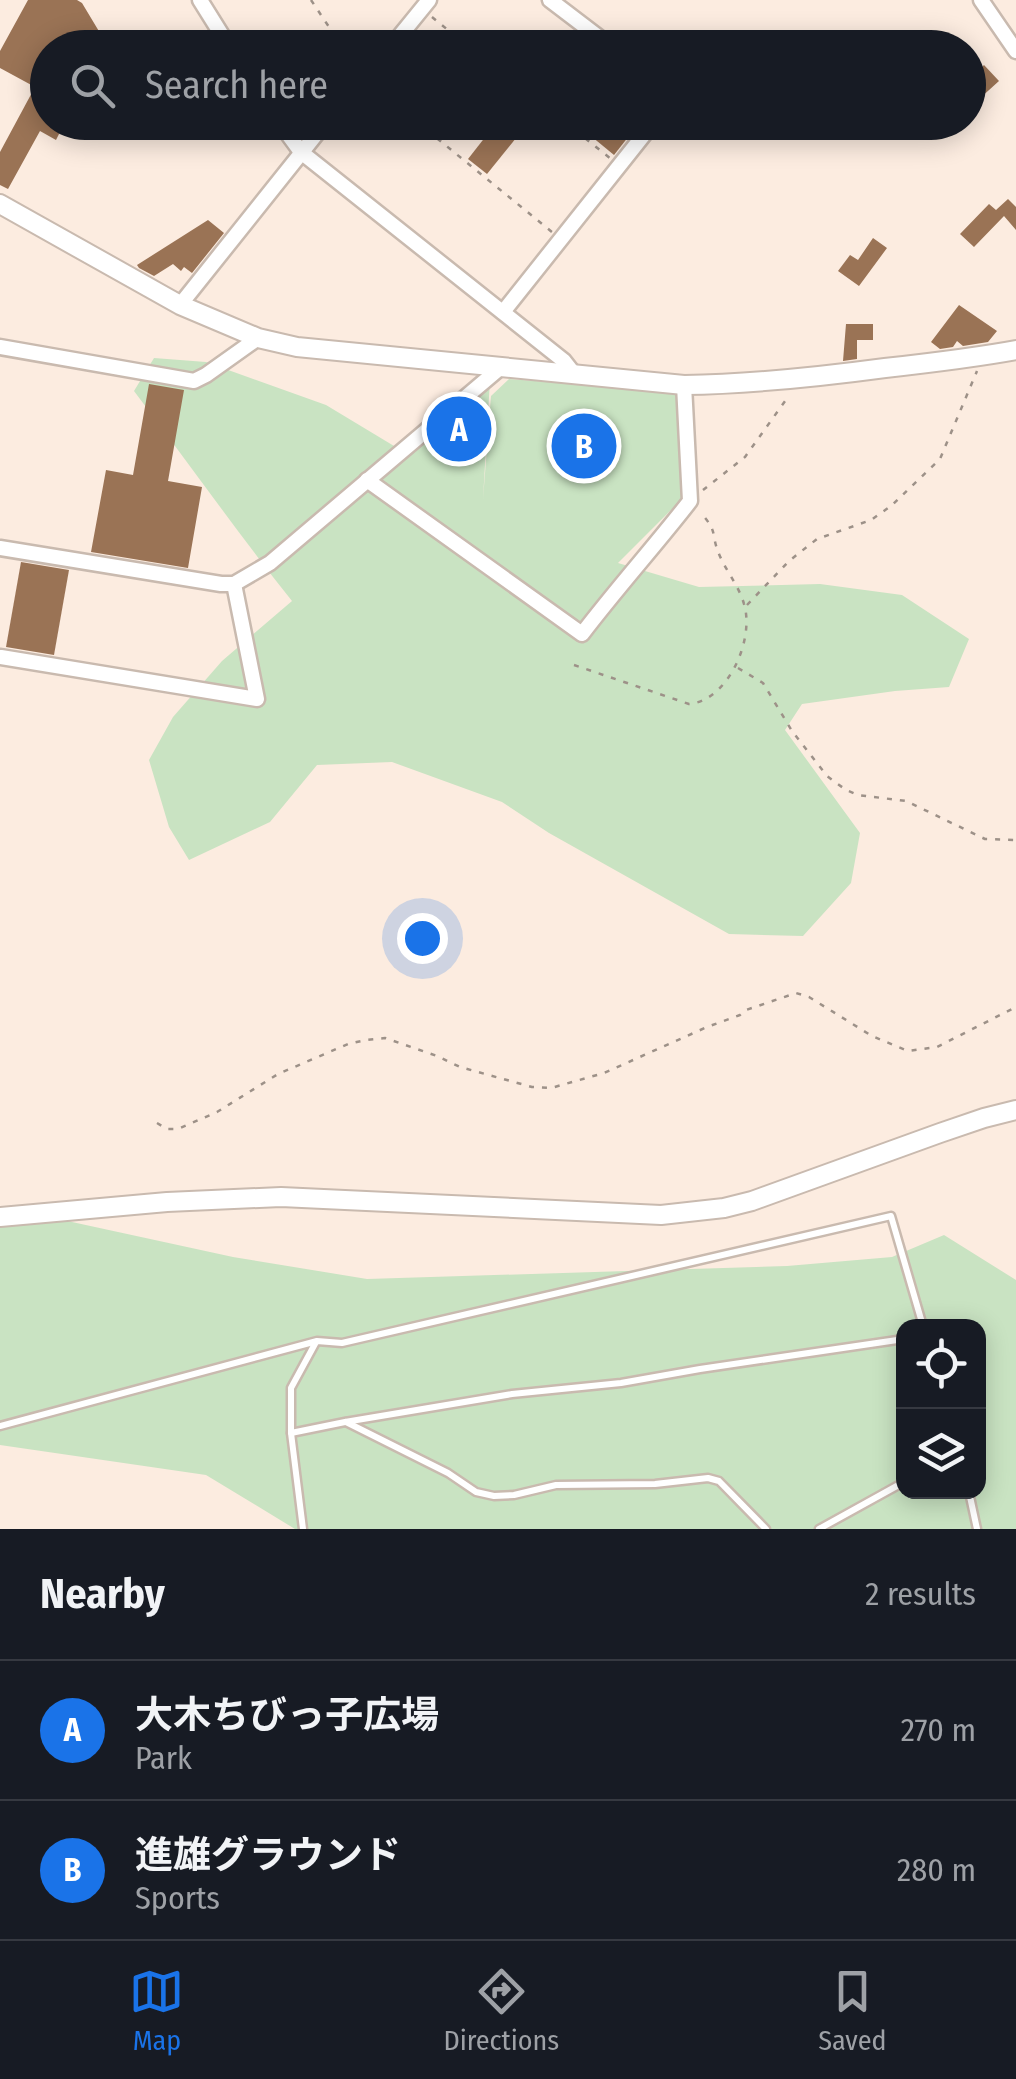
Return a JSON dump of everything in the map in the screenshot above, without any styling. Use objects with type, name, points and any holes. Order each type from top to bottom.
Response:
[{"type":"street","points":[[200,0],[219,30]]},
{"type":"street","points":[[550,0],[589,30]]},
{"type":"street","points":[[982,0],[1016,51]]},
{"type":"street","points":[[405,30],[425,5]]},
{"type":"street","points":[[292,140],[301,152],[564,361],[575,375]]},
{"type":"street","points":[[180,305],[311,140]]},
{"type":"street","points":[[503,312],[640,140]]},
{"type":"street","points":[[0,204],[180,305],[258,338],[297,347],[684,386],[800,379],[1016,350]]},
{"type":"street","points":[[0,347],[194,381],[258,338]]},
{"type":"street","points":[[0,548],[234,584],[270,563],[500,368]]},
{"type":"street","points":[[367,480],[582,634],[690,501],[684,386]]},
{"type":"street","points":[[2,657],[257,699],[234,584]]},
{"type":"street","points":[[0,1217],[167,1202],[281,1197],[661,1215],[692,1213],[752,1201],[940,1133],[1016,1110]]},
{"type":"lane","points":[[0,1426],[316,1341],[342,1342],[891,1216],[922,1319]]},
{"type":"lane","points":[[291,1434],[512,1394],[621,1383],[896,1340]]},
{"type":"lane","points":[[303,1529],[291,1434],[291,1388],[316,1341]]},
{"type":"lane","points":[[345,1422],[448,1473],[476,1492],[514,1495],[556,1485],[655,1484],[708,1478],[719,1481],[766,1529]]},
{"type":"lane","points":[[819,1529],[896,1486]]},
{"type":"lane","points":[[970,1499],[976,1529]]},
{"type":"path","points":[[312,0],[331,30]]},
{"type":"path","points":[[425,5],[451,30]]},
{"type":"path","points":[[439,140],[561,239]]},
{"type":"path","points":[[588,140],[620,166]]},
{"type":"path","points":[[746,606],[816,539],[870,520],[891,506],[940,459],[984,356]]},
{"type":"path","points":[[574,665],[689,704],[707,698],[737,667],[744,641],[746,606],[718,552],[714,528],[690,501],[745,457],[800,379]]},
{"type":"path","points":[[737,667],[763,683],[792,732],[827,776],[846,790],[906,801],[985,839],[1016,840]]},
{"type":"path","points":[[157,1123],[178,1129],[217,1112],[278,1074],[366,1040],[385,1038],[460,1067],[532,1087],[551,1088],[604,1073],[746,1010],[796,993],[872,1036],[908,1051],[937,1047],[1016,1007]]},
{"type":"green space","points":[[154,358],[206,362],[326,405],[404,452],[490,380],[483,499],[491,396],[509,379],[678,392],[684,497],[618,563],[699,587],[820,584],[902,595],[969,639],[949,687],[802,704],[785,730],[860,833],[851,883],[803,936],[729,934],[549,833],[502,802],[392,762],[317,765],[270,822],[189,860],[169,827],[149,760],[173,717],[222,661],[292,601],[134,391]]},
{"type":"green space","points":[[0,1213],[49,1217],[233,1257],[367,1279],[787,1266],[892,1257],[944,1235],[1016,1280],[1016,1529],[295,1529],[206,1475],[0,1445]]},
{"type":"building","points":[[28,0],[77,0],[98,30],[30,30],[30,84],[0,68],[0,51]]},
{"type":"building","points":[[986,67],[999,81],[986,93]]},
{"type":"building","points":[[30,96],[30,140],[35,140],[8,189],[0,185],[0,152]]},
{"type":"building","points":[[483,140],[514,140],[487,174],[468,159]]},
{"type":"building","points":[[596,140],[626,140],[614,155]]},
{"type":"building","points":[[1008,199],[1016,207],[1016,230],[1004,216],[974,247],[960,234],[989,204],[996,210]]},
{"type":"building","points":[[208,220],[224,233],[192,273],[173,264],[154,276],[137,265]]},
{"type":"building","points":[[873,238],[887,248],[859,286],[838,271],[850,255],[858,260]]},
{"type":"building","points":[[959,305],[997,331],[988,342],[963,346],[957,341],[953,347],[940,349],[931,342]]},
{"type":"building","points":[[846,324],[873,324],[873,340],[857,340],[857,359],[843,361]]},
{"type":"building","points":[[149,384],[184,390],[168,481],[202,487],[188,568],[91,552],[106,470],[133,475]]},
{"type":"building","points":[[21,562],[69,570],[54,655],[6,647]]},
{"type":"place","name":"大木ちびっ子広場","points":[[459,429]]},
{"type":"place","name":"進雄グラウンド","points":[[584,446]]}]
